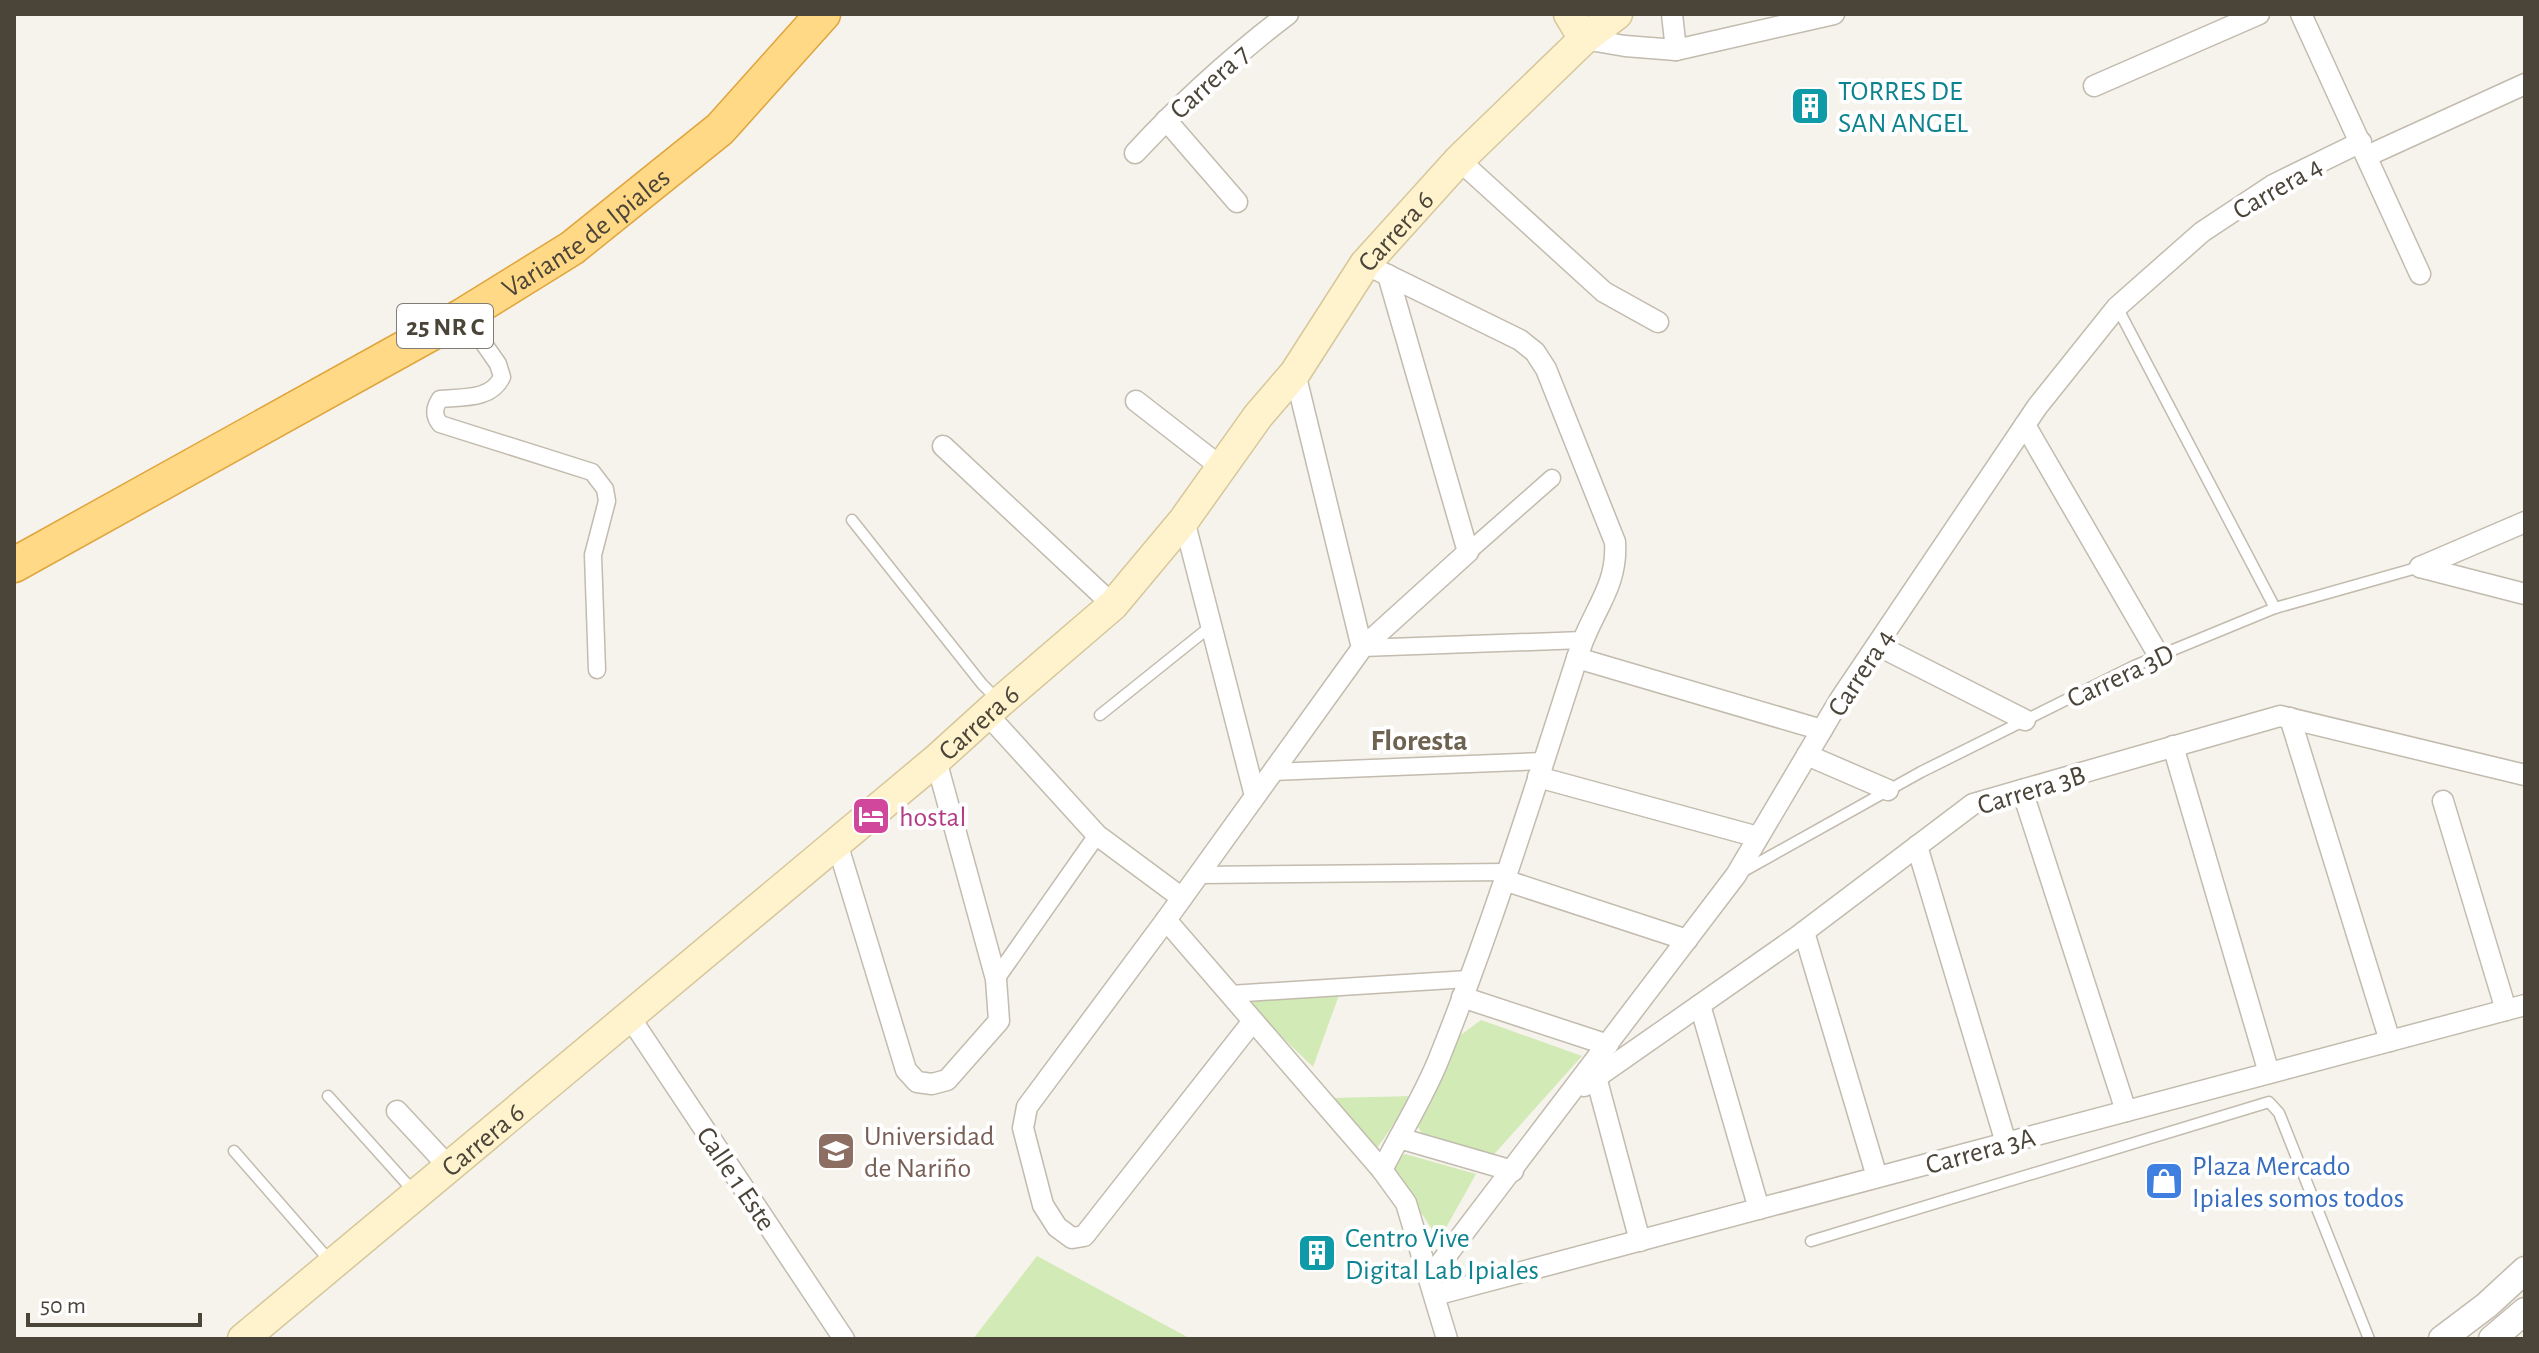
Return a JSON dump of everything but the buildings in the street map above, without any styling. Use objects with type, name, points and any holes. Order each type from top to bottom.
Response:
[{"type":"highway","name":"Variante de Ipiales","points":[[14,565],[464,315],[572,248],[720,129],[823,14]]},
{"type":"main road","name":"Carrera 6","points":[[243,1339],[936,760],[1113,605],[1184,520],[1258,416],[1376,270],[1459,160],[1577,26],[1617,14]]},
{"type":"street","name":"Carrera 7","points":[[1135,153],[1239,51],[1288,14]]},
{"type":"street","points":[[1672,14],[1676,50]]},
{"type":"street","points":[[1577,26],[1625,46],[1676,50],[1834,14]]},
{"type":"street","points":[[2094,86],[2259,14]]},
{"type":"street","points":[[2301,14],[2420,274]]},
{"type":"street","name":"Carrera 4","points":[[1432,1286],[1513,1171],[1736,875],[1822,730],[1877,645],[2037,407],[2117,307],[2202,232],[2273,185],[2525,84]]},
{"type":"street","points":[[1166,120],[1237,202]]},
{"type":"street","points":[[1459,160],[1604,292],[1658,322]]},
{"type":"street","points":[[1376,270],[1468,552]]},
{"type":"street","points":[[1376,270],[1520,340],[1535,352],[1546,369],[1615,542],[1616,562],[1612,578],[1580,649],[1506,876],[1439,1059],[1382,1170]]},
{"type":"street","points":[[464,315],[498,364],[502,377],[492,390],[476,396],[440,399],[434,411],[440,424],[592,472],[605,489],[607,501],[593,555],[597,670]]},
{"type":"street","points":[[1295,373],[1362,648]]},
{"type":"street","points":[[1136,401],[1221,467]]},
{"type":"street","points":[[2025,425],[2159,656]]},
{"type":"street","points":[[943,446],[1113,605]]},
{"type":"street","points":[[1253,1021],[1084,1236],[1072,1238],[1057,1227],[1043,1205],[1023,1128],[1027,1107],[1362,648],[1552,478]]},
{"type":"street","points":[[1184,520],[1255,796]]},
{"type":"street","name":"Carrera 3D","points":[[2420,567],[2525,522]]},
{"type":"street","points":[[2420,567],[2525,594]]},
{"type":"street","points":[[1877,645],[2025,720]]},
{"type":"street","points":[[1362,648],[1580,649],[1822,730]]},
{"type":"street","points":[[994,708],[1097,835],[1182,898]]},
{"type":"street","name":"Carrera 3B","points":[[1568,1097],[1804,932],[1973,804],[2280,716],[2525,775]]},
{"type":"street","points":[[2290,718],[2390,1041]]},
{"type":"street","points":[[2173,746],[2269,1073]]},
{"type":"street","points":[[1807,755],[1888,790]]},
{"type":"street","points":[[837,843],[906,1070],[917,1082],[932,1084],[947,1080],[999,1021],[996,979],[936,760]]},
{"type":"street","points":[[1272,772],[1540,769],[1758,837]]},
{"type":"street","points":[[2022,790],[2126,1111]]},
{"type":"street","points":[[2443,801],[2515,1008]]},
{"type":"street","points":[[996,979],[1097,835]]},
{"type":"street","points":[[1917,846],[2006,1143]]},
{"type":"street","points":[[1198,875],[1506,876],[1687,940]]},
{"type":"street","points":[[1166,920],[1382,1170],[1406,1203],[1447,1339]]},
{"type":"street","points":[[1804,932],[1877,1177]]},
{"type":"street","points":[[1230,994],[1465,988],[1608,1045]]},
{"type":"street","points":[[1700,1005],[1759,1209]]},
{"type":"street","name":"Carrera 3A","points":[[1432,1286],[1640,1241],[2515,1008]]},
{"type":"street","name":"Calle 1 Este","points":[[629,1016],[844,1339]]},
{"type":"street","points":[[1596,1077],[1640,1241]]},
{"type":"street","points":[[397,1111],[449,1167]]},
{"type":"street","points":[[1399,1138],[1513,1171]]},
{"type":"street","points":[[2442,1339],[2487,1305],[2525,1270]]},
{"type":"street","points":[[2492,1339],[2525,1311]]},
{"type":"lane","points":[[2117,307],[2275,608]]},
{"type":"lane","points":[[852,520],[982,684],[994,708]]},
{"type":"lane","name":"Carrera 3D","points":[[1736,875],[1888,790],[2159,656],[2275,608],[2420,567]]},
{"type":"lane","points":[[1100,715],[1211,626]]},
{"type":"lane","points":[[328,1096],[416,1194]]},
{"type":"lane","points":[[1811,1241],[2269,1102],[2279,1113],[2369,1339]]},
{"type":"lane","points":[[234,1151],[333,1264]]},
{"type":"green space","points":[[1339,995],[1313,1067],[1244,1000]]},
{"type":"green space","points":[[1481,1020],[1582,1056],[1489,1160],[1426,1140],[1418,1127],[1458,1037]]},
{"type":"green space","points":[[1413,1096],[1377,1148],[1331,1098]]},
{"type":"green space","points":[[1405,1154],[1476,1174],[1439,1240],[1389,1164]]},
{"type":"green space","points":[[1037,1256],[1191,1339],[973,1339]]},
{"type":"place","name":"TORRES DE SAN ANGEL","points":[[1810,106]]},
{"type":"place","name":"hostal","points":[[871,816]]},
{"type":"place","name":"Universidad de Nariño","points":[[836,1151]]},
{"type":"place","name":"Plaza Mercado Ipiales somos todos","points":[[2164,1181]]},
{"type":"place","name":"Centro Vive Digital Lab Ipiales","points":[[1317,1253]]},
{"type":"district","name":"Floresta","points":[[1419,740]]}]
